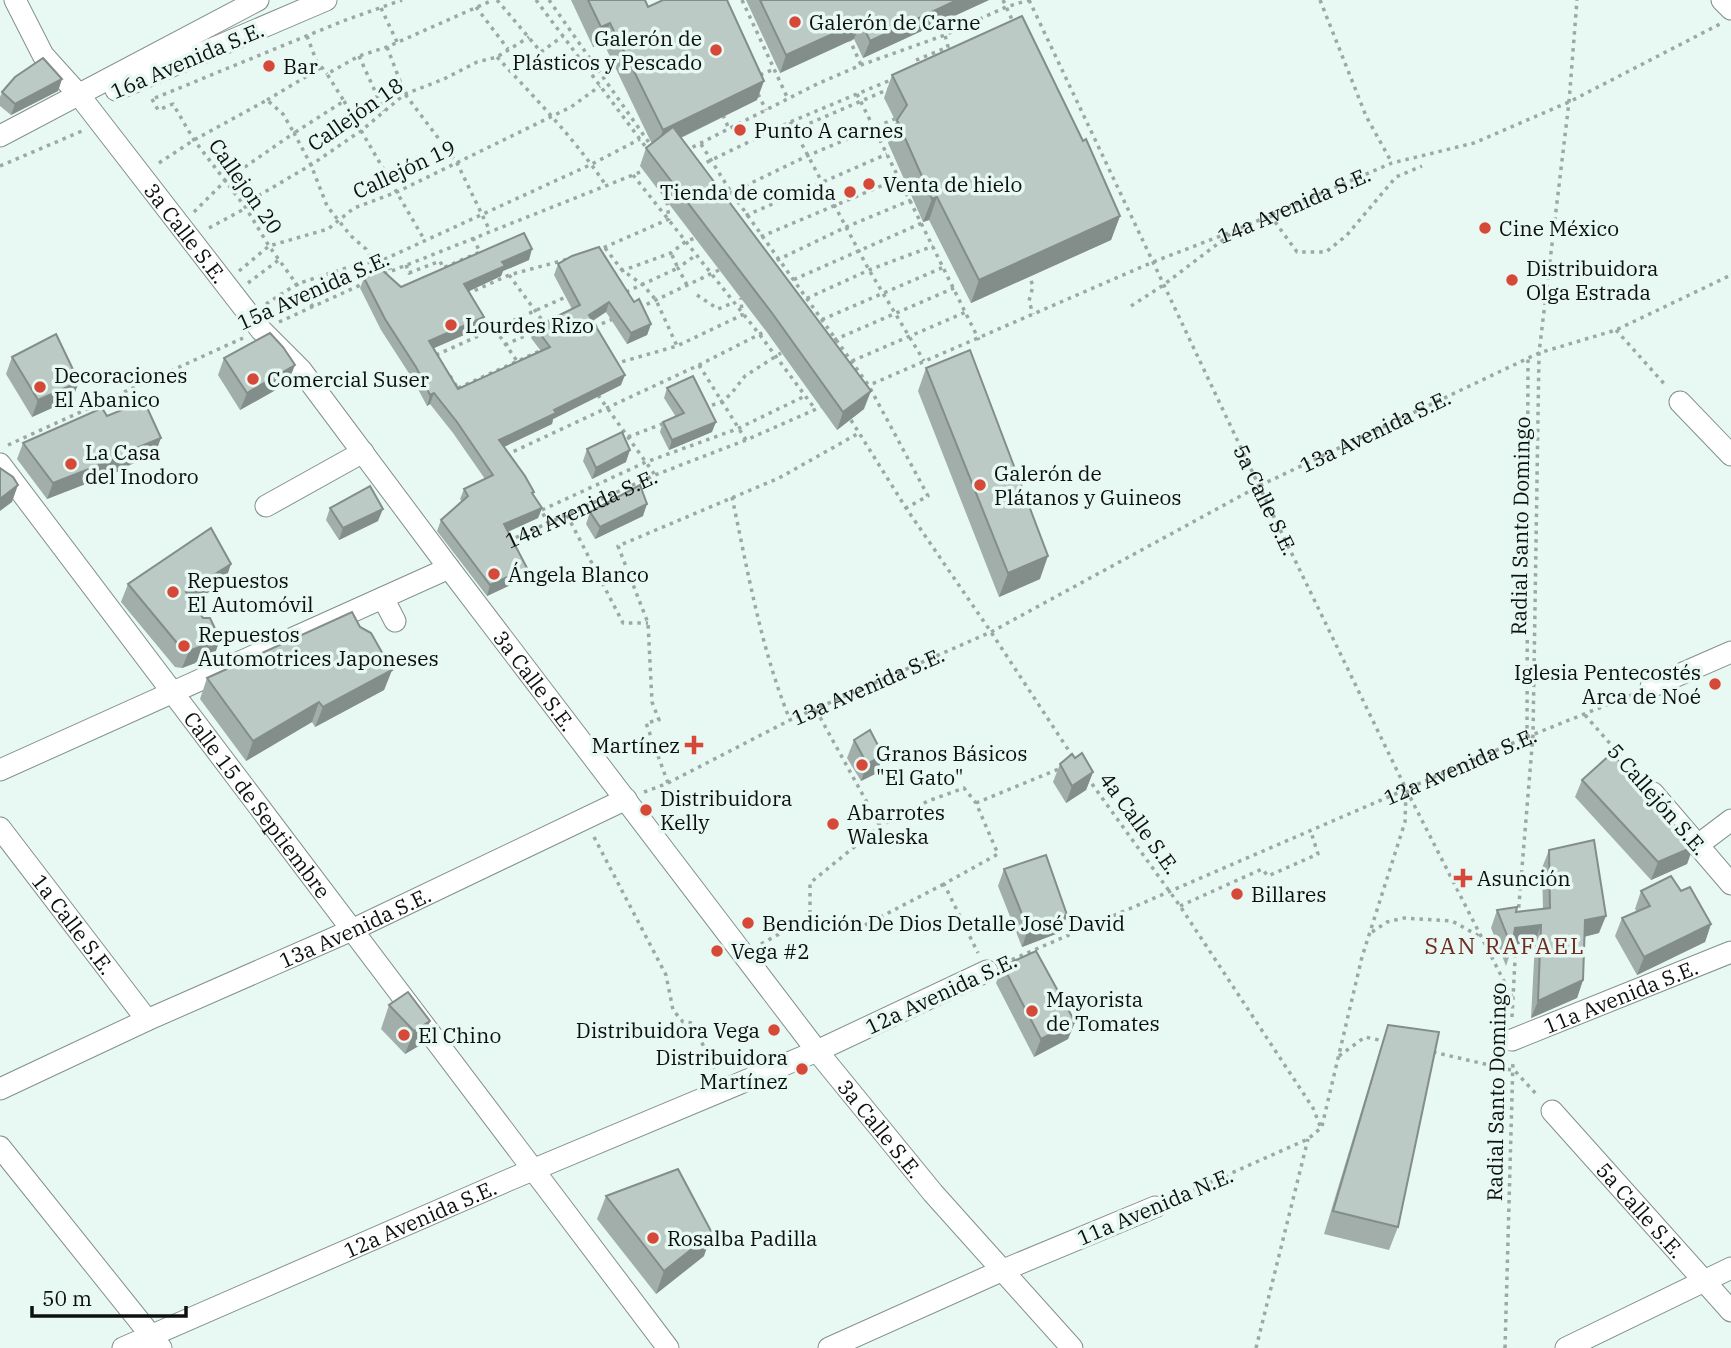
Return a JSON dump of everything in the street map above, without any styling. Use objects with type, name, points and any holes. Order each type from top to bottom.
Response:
[{"type":"street","name":"3a Calle S.E.","points":[[15,0],[36,46],[90,109],[261,330],[301,370],[817,1051],[933,1193],[1072,1348]]},
{"type":"street","points":[[90,109],[258,0]]},
{"type":"street","name":"16a Avenida S.E.","points":[[0,136],[90,109],[104,95],[326,0]]},
{"type":"street","points":[[1723,0],[1731,9]]},
{"type":"street","points":[[1680,402],[1731,455]]},
{"type":"street","points":[[265,506],[363,452]]},
{"type":"street","name":"Calle 15 de Septiembre","points":[[0,464],[668,1348]]},
{"type":"street","points":[[0,770],[67,734],[174,693],[316,629],[354,622],[389,588],[449,568]]},
{"type":"street","points":[[389,588],[395,621]]},
{"type":"street","points":[[1651,687],[1731,652]]},
{"type":"street","name":"5 Callejón S.E.","points":[[1653,793],[1731,884]]},
{"type":"street","name":"13a Avenida S.E.","points":[[0,1088],[352,930],[626,799]]},
{"type":"street","points":[[1698,845],[1731,820]]},
{"type":"street","name":"1a Calle S.E.","points":[[0,828],[147,1020]]},
{"type":"street","name":"11a Avenida S.E.","points":[[1512,1040],[1731,952]]},
{"type":"street","name":"12a Avenida S.E.","points":[[124,1348],[156,1342],[533,1170],[817,1051],[987,971]]},
{"type":"street","name":"5a Calle S.E.","points":[[1552,1111],[1731,1311]]},
{"type":"street","points":[[0,1147],[156,1342]]},
{"type":"street","name":"11a Avenida N.E.","points":[[1001,1271],[1155,1207]]},
{"type":"street","points":[[1566,1348],[1731,1268]]},
{"type":"street","points":[[829,1348],[1001,1271]]},
{"type":"path","points":[[144,103],[402,0]]},
{"type":"path","points":[[327,74],[359,56],[387,47],[495,0],[541,52],[563,36]]},
{"type":"path","points":[[536,0],[654,155],[549,0]]},
{"type":"path","points":[[741,0],[788,99]]},
{"type":"path","points":[[1003,0],[1017,30]]},
{"type":"path","points":[[683,152],[898,48],[945,34],[1006,7],[1029,0]]},
{"type":"path","name":"5a Calle S.E.","points":[[1029,0],[1259,486],[1406,789],[1512,997]]},
{"type":"path","points":[[1320,0],[1366,116],[1392,163]]},
{"type":"path","name":"Radial Santo Domingo","points":[[1517,928],[1533,735],[1539,353],[1569,102],[1577,0]]},
{"type":"path","points":[[475,7],[508,49]]},
{"type":"path","points":[[381,8],[397,42]]},
{"type":"path","name":"14a Avenida S.E.","points":[[861,389],[979,340],[1153,262],[1236,230],[1392,163],[1474,143],[1569,102],[1731,18]]},
{"type":"path","points":[[846,32],[861,65]]},
{"type":"path","points":[[917,69],[914,61],[948,47],[945,34]]},
{"type":"path","points":[[307,36],[322,67],[362,130],[425,241]]},
{"type":"path","name":"Callejón 18","points":[[205,230],[246,208],[256,197],[362,130],[405,94],[444,79],[477,62],[497,57],[529,37]]},
{"type":"path","points":[[387,47],[405,94],[457,163],[490,231]]},
{"type":"path","points":[[359,56],[384,111]]},
{"type":"path","points":[[497,57],[552,116],[605,184]]},
{"type":"path","points":[[907,73],[926,66]]},
{"type":"path","points":[[140,174],[322,67]]},
{"type":"path","points":[[751,79],[774,69]]},
{"type":"path","points":[[690,170],[790,122],[897,77]]},
{"type":"path","points":[[794,130],[899,85]]},
{"type":"path","name":"Callejón 19","points":[[227,287],[236,273],[269,246],[328,229],[354,208],[397,192],[571,107],[600,86]]},
{"type":"path","points":[[756,89],[766,110]]},
{"type":"path","points":[[857,94],[979,340]]},
{"type":"path","name":"Callejon 20","points":[[152,99],[158,110],[173,104],[194,140],[246,208],[269,246],[313,307]]},
{"type":"path","points":[[267,100],[282,114],[294,133],[311,164],[327,206],[351,236],[366,249],[386,282]]},
{"type":"path","points":[[191,216],[226,180],[344,101]]},
{"type":"path","points":[[0,166],[90,109]]},
{"type":"path","points":[[721,111],[729,129]]},
{"type":"path","points":[[719,198],[807,156],[900,117]]},
{"type":"path","points":[[790,122],[869,270],[924,361]]},
{"type":"path","points":[[879,138],[904,127]]},
{"type":"path","points":[[264,305],[297,284],[349,267],[385,259],[592,164],[640,139]]},
{"type":"path","points":[[701,144],[731,192],[869,386],[928,496],[906,508]]},
{"type":"path","points":[[735,220],[887,154]]},
{"type":"path","points":[[1270,215],[1297,252],[1326,252],[1347,235],[1396,177],[1422,166]]},
{"type":"path","name":"15a Avenida S.E.","points":[[380,276],[643,171]]},
{"type":"path","points":[[633,175],[760,335],[814,410]]},
{"type":"path","points":[[750,241],[900,178]]},
{"type":"path","points":[[768,264],[911,200]]},
{"type":"path","points":[[667,202],[668,219]]},
{"type":"path","points":[[593,252],[668,219]]},
{"type":"path","points":[[784,284],[922,223]]},
{"type":"path","points":[[1131,306],[1163,286],[1236,230]]},
{"type":"path","points":[[406,265],[409,273],[440,261],[443,268],[480,252],[473,238]]},
{"type":"path","points":[[612,275],[671,253],[695,238]]},
{"type":"path","points":[[797,302],[869,270],[933,246]]},
{"type":"path","points":[[605,248],[622,270],[643,285],[656,300],[677,346]]},
{"type":"path","points":[[671,253],[687,285]]},
{"type":"path","points":[[460,298],[509,275],[581,255]]},
{"type":"path","points":[[622,294],[678,268],[696,255]]},
{"type":"path","points":[[227,287],[280,259]]},
{"type":"path","points":[[385,259],[390,271]]},
{"type":"path","points":[[1023,262],[1034,286],[1029,301],[1033,314]]},
{"type":"path","points":[[804,328],[944,267]]},
{"type":"path","points":[[632,311],[719,270]]},
{"type":"path","points":[[505,345],[547,326],[509,275]]},
{"type":"path","name":"13a Avenida S.E.","points":[[626,799],[668,783],[790,720],[991,632],[1259,486],[1528,358],[1616,330],[1731,275]]},
{"type":"path","name":"15a Avenida S.E.","points":[[0,449],[369,281]]},
{"type":"path","points":[[827,343],[954,288]]},
{"type":"path","points":[[430,346],[436,355],[579,291]]},
{"type":"path","points":[[697,295],[719,309],[733,303]]},
{"type":"path","points":[[741,298],[742,315]]},
{"type":"path","points":[[844,365],[965,312]]},
{"type":"path","points":[[605,366],[677,346],[742,315]]},
{"type":"path","points":[[583,332],[619,316]]},
{"type":"path","points":[[495,329],[517,362]]},
{"type":"path","points":[[1616,330],[1680,402]]},
{"type":"path","points":[[511,466],[504,455],[766,331]]},
{"type":"path","points":[[458,388],[548,347]]},
{"type":"path","points":[[698,411],[721,401],[731,394],[745,376],[781,353]]},
{"type":"path","points":[[1527,737],[1528,358]]},
{"type":"path","points":[[699,365],[746,440]]},
{"type":"path","points":[[443,366],[466,399]]},
{"type":"path","points":[[598,395],[655,475]]},
{"type":"path","points":[[542,510],[646,462],[737,429],[805,396]]},
{"type":"path","name":"14a Avenida S.E.","points":[[498,546],[655,475],[746,440],[821,407]]},
{"type":"path","points":[[628,437],[674,419]]},
{"type":"path","name":"4a Calle S.E.","points":[[851,420],[906,508],[1076,762]]},
{"type":"path","points":[[668,783],[646,723],[659,720],[652,702],[648,623],[618,545],[779,478],[859,433]]},
{"type":"path","points":[[732,497],[774,680],[790,720]]},
{"type":"path","points":[[534,499],[548,523]]},
{"type":"path","points":[[567,515],[623,623],[648,623]]},
{"type":"path","name":"12a Avenida S.E.","points":[[987,971],[1527,737],[1651,687]]},
{"type":"path","points":[[816,710],[880,826]]},
{"type":"path","name":"5 Callejón S.E.","points":[[1586,715],[1653,793]]},
{"type":"path","points":[[976,803],[1063,767]]},
{"type":"path","name":"4a Calle S.E.","points":[[1084,772],[1170,890],[1313,1108],[1321,1128]]},
{"type":"path","points":[[744,954],[810,917],[810,883],[880,826],[928,801],[964,788],[976,803],[998,854],[864,925]]},
{"type":"path","points":[[1256,1348],[1308,1139],[1321,1128],[1370,933],[1405,822],[1406,789]]},
{"type":"path","points":[[584,818],[666,975],[673,1010],[682,1022],[692,1023],[725,1088]]},
{"type":"path","points":[[1180,906],[1262,869],[1268,876],[1318,854],[1311,832]]},
{"type":"path","points":[[944,884],[987,971]]},
{"type":"path","points":[[1370,933],[1387,922],[1404,918],[1452,921],[1480,937]]},
{"type":"path","name":"Radial Santo Domingo","points":[[1505,1348],[1514,1071],[1512,997],[1516,942]]},
{"type":"path","points":[[1338,1056],[1365,1037],[1389,1042]]},
{"type":"path","points":[[1426,1051],[1514,1071],[1552,1111]]},
{"type":"path","name":"11a Avenida N.E.","points":[[1155,1207],[1308,1139]]},
{"type":"building","points":[[588,0],[645,0],[648,7],[663,0],[727,0],[764,81],[663,130],[610,23],[601,27]]},
{"type":"building","points":[[760,0],[957,0],[870,41],[861,21],[786,55]]},
{"type":"building","points":[[1022,16],[1083,141],[1086,139],[1120,216],[979,280],[937,197],[932,199],[897,120],[907,105],[892,75]]},
{"type":"building","points":[[43,58],[62,79],[15,104],[2,92],[15,77]]},
{"type":"building","points":[[673,127],[871,391],[843,412],[772,313],[646,148]]},
{"type":"building","points":[[524,233],[532,249],[502,262],[505,266],[464,284],[484,317],[429,341],[458,389],[550,347],[535,327],[580,305],[558,264],[572,256],[599,247],[634,302],[639,299],[651,324],[631,333],[609,302],[589,315],[625,375],[554,410],[556,413],[499,440],[525,476],[542,508],[504,524],[527,568],[490,585],[441,520],[468,496],[464,489],[493,475],[457,422],[434,393],[430,395],[364,278],[382,270],[401,287]]},
{"type":"building","points":[[270,333],[295,365],[247,393],[224,358]]},
{"type":"building","points":[[56,334],[79,382],[38,400],[12,357]]},
{"type":"building","points":[[970,350],[1048,556],[1008,573],[926,368]]},
{"type":"building","points":[[693,376],[716,422],[672,440],[663,422],[684,413],[667,388]]},
{"type":"building","points":[[144,401],[161,438],[53,483],[23,443],[102,408],[107,416]]},
{"type":"building","points":[[622,432],[630,450],[596,468],[587,449]]},
{"type":"building","points":[[0,468],[13,477],[18,485],[0,499]]},
{"type":"building","points":[[640,485],[647,504],[600,527],[590,512]]},
{"type":"building","points":[[370,486],[383,509],[343,528],[330,508]]},
{"type":"building","points":[[211,528],[231,564],[186,592],[203,618],[210,618],[220,639],[189,651],[182,649],[128,584]]},
{"type":"building","points":[[352,612],[360,627],[371,633],[392,670],[323,707],[319,702],[253,741],[207,678]]},
{"type":"building","points":[[870,730],[883,755],[867,764],[854,740]]},
{"type":"building","points":[[1082,753],[1093,772],[1072,786],[1060,764],[1072,754],[1075,758]]},
{"type":"building","points":[[1612,753],[1693,847],[1658,862],[1582,780]]},
{"type":"building","points":[[1594,840],[1606,916],[1585,920],[1583,980],[1538,1001],[1541,925],[1515,928],[1512,948],[1497,910],[1517,907],[1516,912],[1550,908],[1549,850]]},
{"type":"building","points":[[1046,855],[1067,915],[1028,929],[1004,869]]},
{"type":"building","points":[[1671,876],[1681,891],[1690,887],[1711,924],[1644,957],[1622,918],[1650,906],[1641,891]]},
{"type":"building","points":[[1036,951],[1075,1022],[1041,1039],[1003,966]]},
{"type":"building","points":[[408,992],[430,1021],[414,1031],[389,1005]]},
{"type":"building","points":[[1388,1025],[1439,1032],[1398,1227],[1333,1211]]},
{"type":"building","points":[[678,1169],[712,1233],[664,1271],[606,1196]]},
{"type":"place","name":"Galerón de Carne","points":[[795,22]]},
{"type":"place","name":"Galerón de Plásticos y Pescado","points":[[716,50]]},
{"type":"place","name":"Bar","points":[[269,66]]},
{"type":"place","name":"Punto A carnes","points":[[740,130]]},
{"type":"place","name":"Venta de hielo","points":[[869,184]]},
{"type":"place","name":"Tienda de comida","points":[[850,192]]},
{"type":"place","name":"Cine México","points":[[1485,228]]},
{"type":"place","name":"Distribuidora Olga Estrada","points":[[1512,280]]},
{"type":"place","name":"Lourdes Rizo","points":[[451,325]]},
{"type":"place","name":"Comercial Suser","points":[[253,379]]},
{"type":"place","name":"Decoraciones El Abanico","points":[[40,387]]},
{"type":"place","name":"La Casa del Inodoro","points":[[71,464]]},
{"type":"place","name":"Galerón de Plátanos y Guineos","points":[[980,485]]},
{"type":"place","name":"Ángela Blanco","points":[[494,574]]},
{"type":"place","name":"Repuestos El Automóvil","points":[[173,592]]},
{"type":"place","name":"Repuestos Automotrices Japoneses","points":[[184,646]]},
{"type":"place","name":"Iglesia Pentecostés Arca de Noé","points":[[1715,684]]},
{"type":"place","name":"Martínez","points":[[694,745]]},
{"type":"place","name":"Granos Básicos \"El Gato\"","points":[[862,765]]},
{"type":"place","name":"Distribuidora Kelly","points":[[646,810]]},
{"type":"place","name":"Abarrotes Waleska","points":[[833,824]]},
{"type":"place","name":"Asunción","points":[[1463,878]]},
{"type":"place","name":"Billares","points":[[1237,894]]},
{"type":"place","name":"Bendición De Dios Detalle José David","points":[[748,923]]},
{"type":"place","name":"Vega #2","points":[[717,951]]},
{"type":"place","name":"Mayorista de Tomates","points":[[1032,1011]]},
{"type":"place","name":"Distribuidora Vega","points":[[774,1030]]},
{"type":"place","name":"El Chino","points":[[404,1035]]},
{"type":"place","name":"Distribuidora Martínez","points":[[802,1069]]},
{"type":"place","name":"Rosalba Padilla","points":[[653,1238]]},
{"type":"district","name":"SAN RAFAEL","points":[[1505,945]]}]
